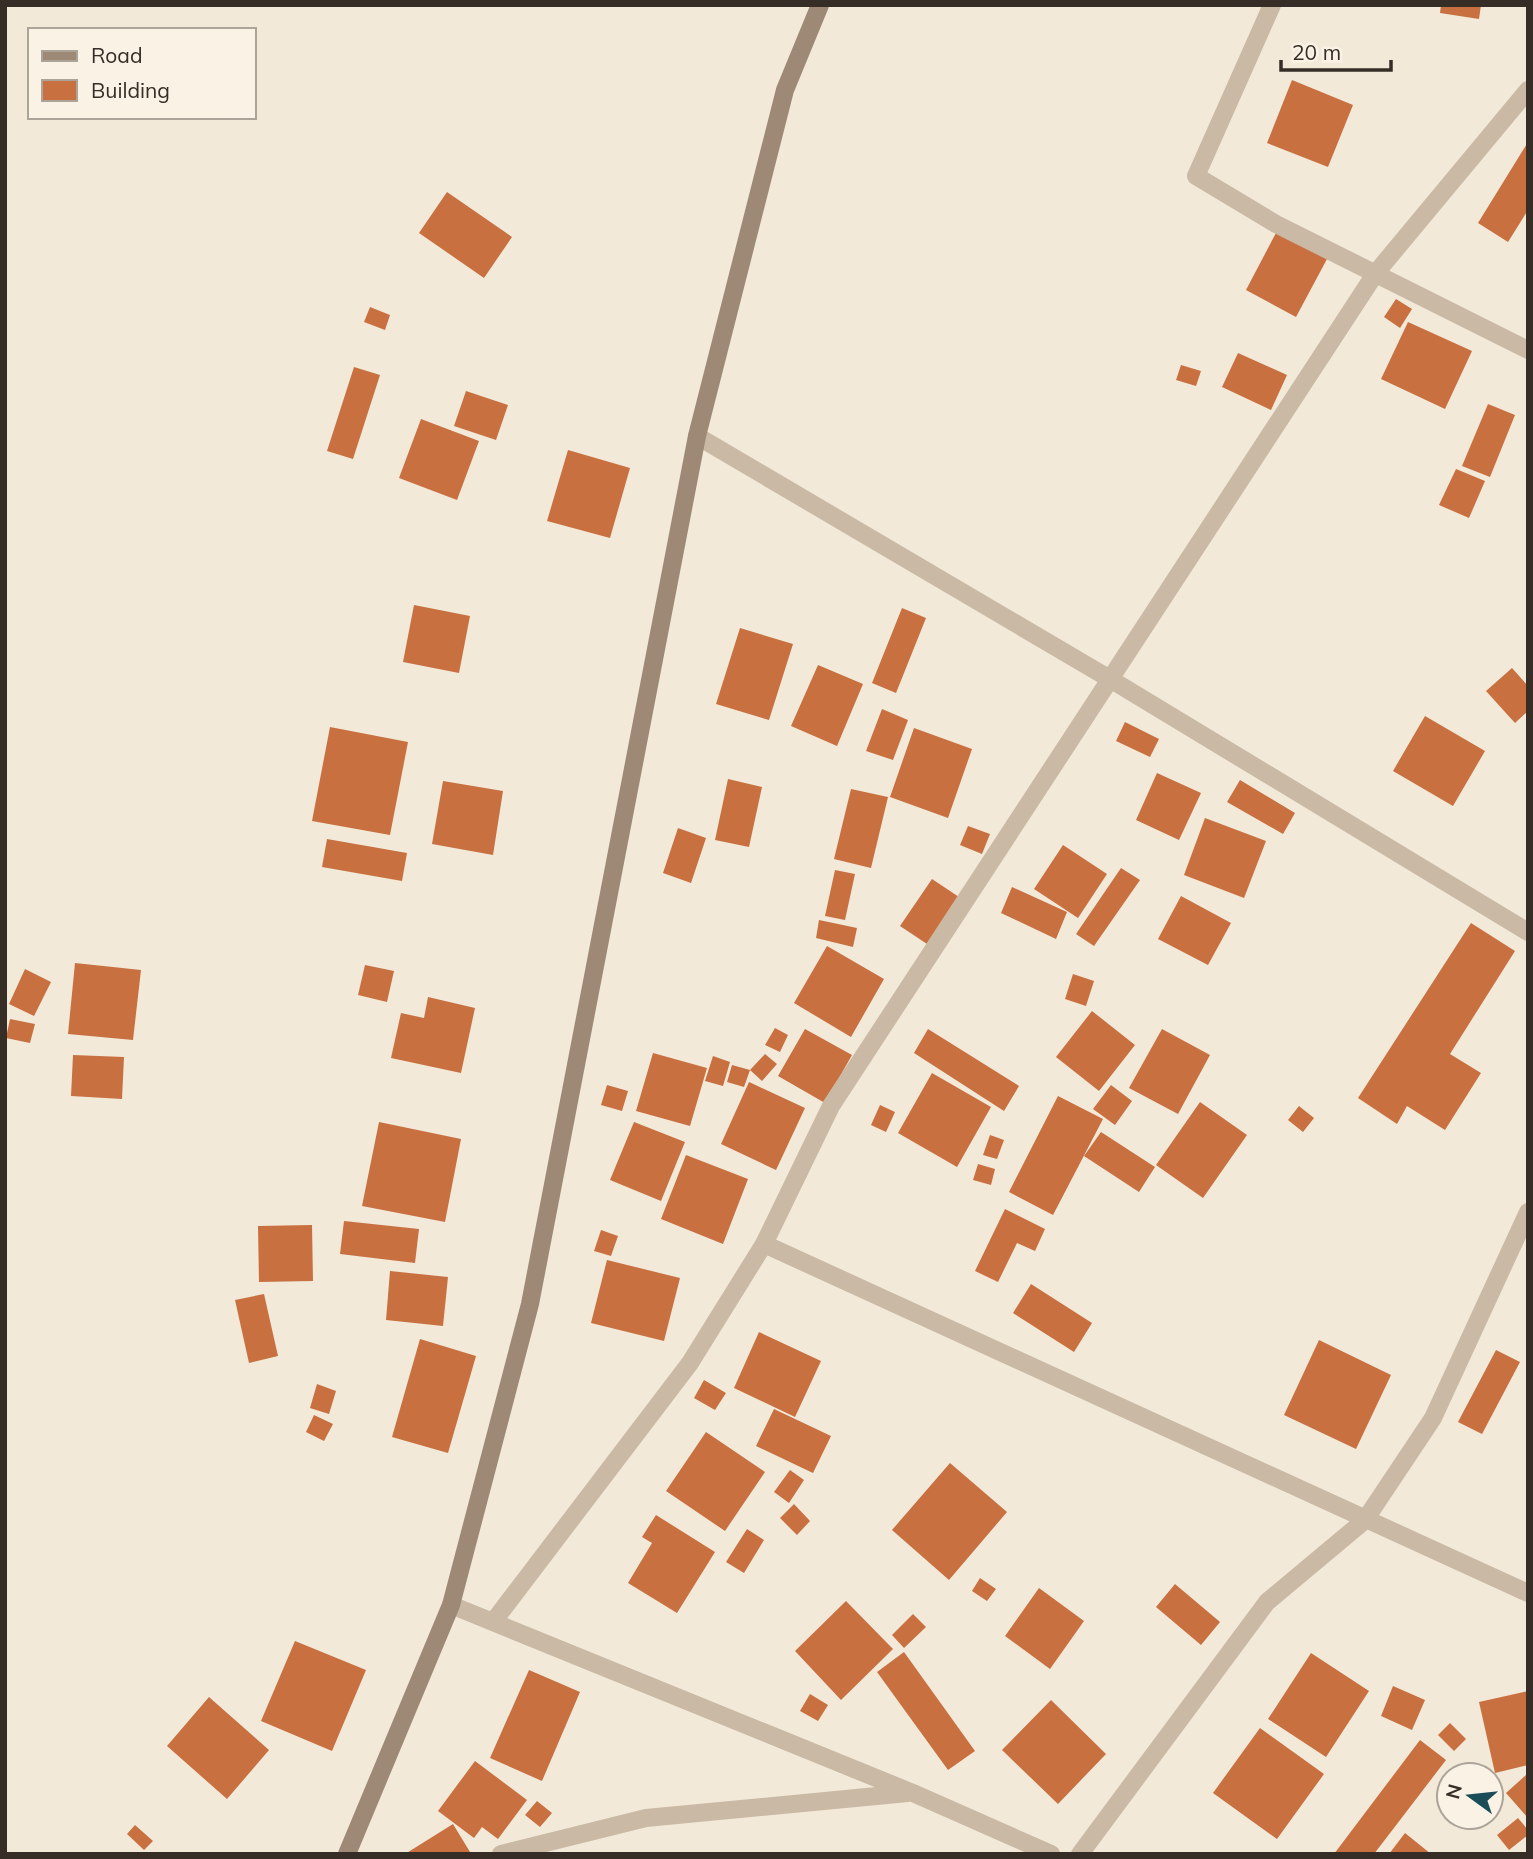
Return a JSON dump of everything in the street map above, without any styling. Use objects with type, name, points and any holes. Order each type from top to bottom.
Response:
[{"type":"street","points":[[347,1854],[452,1605],[530,1304],[697,436],[785,90],[820,5]]},
{"type":"street","points":[[1272,5],[1196,176],[1276,224],[1528,349]]},
{"type":"street","points":[[493,1622],[690,1363],[764,1244],[831,1106],[1375,274],[1528,90]]},
{"type":"street","points":[[697,436],[1110,679],[1528,932]]},
{"type":"street","points":[[1080,1854],[1267,1602],[1365,1520],[1433,1418],[1528,1212]]},
{"type":"street","points":[[764,1244],[1528,1594]]},
{"type":"street","points":[[452,1605],[913,1793],[1051,1854]]},
{"type":"street","points":[[501,1854],[646,1818],[913,1793]]},
{"type":"building","points":[[1441,5],[1481,5],[1479,19],[1440,13]]},
{"type":"building","points":[[1292,80],[1353,105],[1328,167],[1267,143]]},
{"type":"building","points":[[1528,142],[1528,210],[1508,242],[1478,223]]},
{"type":"building","points":[[447,192],[512,237],[484,278],[419,233]]},
{"type":"building","points":[[1277,231],[1327,259],[1296,317],[1246,290]]},
{"type":"building","points":[[1396,299],[1412,309],[1400,328],[1384,317]]},
{"type":"building","points":[[370,307],[390,315],[385,330],[364,322]]},
{"type":"building","points":[[1408,322],[1472,351],[1445,409],[1381,379]]},
{"type":"building","points":[[1238,353],[1287,375],[1271,410],[1222,387]]},
{"type":"building","points":[[1181,365],[1201,371],[1196,386],[1176,380]]},
{"type":"building","points":[[354,367],[380,375],[353,459],[327,451]]},
{"type":"building","points":[[466,391],[508,405],[496,440],[454,426]]},
{"type":"building","points":[[1488,404],[1515,415],[1490,477],[1462,466]]},
{"type":"building","points":[[421,419],[479,441],[457,500],[399,478]]},
{"type":"building","points":[[568,450],[630,468],[610,538],[547,521]]},
{"type":"building","points":[[1456,469],[1485,481],[1469,518],[1439,505]]},
{"type":"building","points":[[414,605],[470,616],[459,673],[403,662]]},
{"type":"building","points":[[902,608],[926,618],[896,693],[872,683]]},
{"type":"building","points":[[740,628],[793,644],[769,720],[716,704]]},
{"type":"building","points":[[818,665],[863,684],[837,746],[791,726]]},
{"type":"building","points":[[1512,668],[1528,686],[1528,711],[1515,723],[1486,691]]},
{"type":"building","points":[[882,709],[908,720],[893,760],[866,751]]},
{"type":"building","points":[[1425,716],[1485,751],[1453,806],[1393,771]]},
{"type":"building","points":[[1125,722],[1159,739],[1150,757],[1116,741]]},
{"type":"building","points":[[330,727],[408,742],[390,835],[312,821]]},
{"type":"building","points":[[914,728],[972,749],[948,818],[890,797]]},
{"type":"building","points":[[1157,773],[1201,793],[1179,840],[1136,820]]},
{"type":"building","points":[[728,779],[762,787],[749,847],[715,840]]},
{"type":"building","points":[[1240,780],[1295,813],[1283,834],[1227,802]]},
{"type":"building","points":[[443,781],[503,791],[493,855],[432,844]]},
{"type":"building","points":[[851,789],[888,797],[871,868],[834,859]]},
{"type":"building","points":[[1205,818],[1266,841],[1244,898],[1184,875]]},
{"type":"building","points":[[968,826],[990,834],[982,854],[960,845]]},
{"type":"building","points":[[678,828],[706,838],[691,883],[663,873]]},
{"type":"building","points":[[327,839],[407,853],[402,881],[322,867]]},
{"type":"building","points":[[1063,845],[1107,874],[1078,918],[1034,889]]},
{"type":"building","points":[[1121,868],[1140,880],[1094,946],[1076,934]]},
{"type":"building","points":[[835,870],[855,874],[845,920],[825,916]]},
{"type":"building","points":[[932,879],[959,897],[927,944],[900,926]]},
{"type":"building","points":[[1012,887],[1067,912],[1056,939],[1001,913]]},
{"type":"building","points":[[1181,896],[1231,923],[1208,965],[1158,939]]},
{"type":"building","points":[[819,920],[857,928],[853,947],[816,938]]},
{"type":"building","points":[[1471,923],[1515,951],[1450,1054],[1481,1073],[1445,1130],[1407,1106],[1397,1124],[1358,1098]]},
{"type":"building","points":[[827,946],[884,979],[851,1037],[794,1003]]},
{"type":"building","points":[[75,963],[141,970],[133,1040],[68,1034]]},
{"type":"building","points":[[365,965],[394,971],[387,1002],[358,995]]},
{"type":"building","points":[[25,969],[51,982],[34,1016],[9,1004]]},
{"type":"building","points":[[1073,974],[1094,981],[1086,1006],[1065,999]]},
{"type":"building","points":[[428,997],[475,1008],[461,1073],[391,1058],[401,1013],[424,1018]]},
{"type":"building","points":[[1092,1011],[1135,1045],[1099,1091],[1056,1057]]},
{"type":"building","points":[[10,1019],[35,1024],[30,1043],[6,1038]]},
{"type":"building","points":[[775,1028],[788,1035],[780,1052],[765,1045]]},
{"type":"building","points":[[805,1029],[852,1055],[825,1103],[778,1076]]},
{"type":"building","points":[[928,1029],[1019,1086],[1004,1111],[914,1053]]},
{"type":"building","points":[[1162,1029],[1210,1055],[1178,1114],[1129,1088]]},
{"type":"building","points":[[653,1053],[707,1068],[690,1126],[636,1111]]},
{"type":"building","points":[[765,1054],[777,1064],[762,1081],[750,1070]]},
{"type":"building","points":[[73,1055],[124,1057],[122,1099],[71,1096]]},
{"type":"building","points":[[713,1056],[730,1062],[723,1086],[705,1081]]},
{"type":"building","points":[[732,1065],[750,1070],[744,1087],[727,1082]]},
{"type":"building","points":[[932,1073],[991,1107],[957,1167],[898,1133]]},
{"type":"building","points":[[749,1082],[805,1108],[776,1170],[721,1144]]},
{"type":"building","points":[[607,1085],[628,1091],[622,1111],[601,1105]]},
{"type":"building","points":[[1111,1085],[1132,1101],[1115,1125],[1093,1109]]},
{"type":"building","points":[[1058,1096],[1103,1119],[1053,1215],[1009,1192]]},
{"type":"building","points":[[1200,1102],[1247,1135],[1203,1198],[1156,1165]]},
{"type":"building","points":[[880,1105],[895,1112],[886,1132],[871,1125]]},
{"type":"building","points":[[1299,1106],[1314,1118],[1303,1132],[1288,1120]]},
{"type":"building","points":[[379,1122],[461,1139],[445,1222],[362,1206]]},
{"type":"building","points":[[634,1122],[685,1142],[661,1201],[610,1180]]},
{"type":"building","points":[[1101,1132],[1155,1167],[1139,1192],[1084,1156]]},
{"type":"building","points":[[990,1135],[1004,1140],[997,1159],[983,1155]]},
{"type":"building","points":[[686,1155],[748,1179],[723,1244],[661,1219]]},
{"type":"building","points":[[978,1164],[995,1169],[991,1185],[973,1180]]},
{"type":"building","points":[[1005,1209],[1045,1229],[1035,1251],[1017,1243],[998,1282],[975,1271]]},
{"type":"building","points":[[344,1221],[419,1229],[415,1263],[340,1254]]},
{"type":"building","points":[[312,1225],[313,1281],[259,1282],[258,1226]]},
{"type":"building","points":[[601,1230],[618,1236],[611,1256],[594,1251]]},
{"type":"building","points":[[607,1260],[680,1278],[664,1341],[591,1323]]},
{"type":"building","points":[[390,1271],[448,1277],[443,1326],[386,1320]]},
{"type":"building","points":[[1031,1284],[1092,1323],[1074,1352],[1013,1313]]},
{"type":"building","points":[[264,1294],[278,1356],[249,1363],[235,1300]]},
{"type":"building","points":[[759,1332],[821,1361],[795,1417],[734,1388]]},
{"type":"building","points":[[420,1339],[476,1356],[448,1453],[392,1437]]},
{"type":"building","points":[[1319,1340],[1391,1375],[1356,1449],[1284,1415]]},
{"type":"building","points":[[1496,1350],[1520,1362],[1482,1434],[1458,1422]]},
{"type":"building","points":[[704,1380],[726,1393],[715,1410],[694,1398]]},
{"type":"building","points":[[317,1384],[336,1391],[329,1414],[310,1408]]},
{"type":"building","points":[[774,1409],[831,1436],[813,1473],[756,1446]]},
{"type":"building","points":[[314,1415],[333,1424],[324,1441],[306,1432]]},
{"type":"building","points":[[706,1432],[765,1472],[725,1531],[666,1491]]},
{"type":"building","points":[[950,1463],[1007,1512],[949,1580],[892,1530]]},
{"type":"building","points":[[790,1470],[804,1480],[789,1503],[774,1492]]},
{"type":"building","points":[[794,1504],[810,1521],[797,1535],[780,1518]]},
{"type":"building","points":[[656,1515],[715,1552],[677,1613],[628,1583],[652,1543],[642,1537]]},
{"type":"building","points":[[747,1529],[764,1540],[744,1573],[726,1562]]},
{"type":"building","points":[[980,1578],[996,1589],[987,1601],[972,1591]]},
{"type":"building","points":[[1175,1584],[1220,1622],[1201,1645],[1156,1607]]},
{"type":"building","points":[[1039,1588],[1084,1621],[1050,1669],[1005,1636]]},
{"type":"building","points":[[846,1601],[893,1649],[841,1700],[795,1651]]},
{"type":"building","points":[[913,1614],[926,1627],[904,1648],[892,1635]]},
{"type":"building","points":[[295,1641],[366,1670],[332,1751],[261,1721]]},
{"type":"building","points":[[904,1652],[975,1751],[948,1770],[877,1672]]},
{"type":"building","points":[[1311,1653],[1369,1691],[1326,1757],[1268,1719]]},
{"type":"building","points":[[529,1670],[580,1692],[542,1781],[490,1758]]},
{"type":"building","points":[[1393,1686],[1425,1700],[1412,1730],[1381,1716]]},
{"type":"building","points":[[1528,1691],[1528,1765],[1505,1771],[1505,1761],[1492,1761],[1479,1702]]},
{"type":"building","points":[[810,1694],[828,1705],[818,1721],[800,1711]]},
{"type":"building","points":[[209,1697],[269,1750],[227,1799],[167,1746]]},
{"type":"building","points":[[1051,1700],[1106,1754],[1058,1804],[1002,1750]]},
{"type":"building","points":[[1450,1723],[1466,1739],[1454,1751],[1438,1735]]},
{"type":"building","points":[[1260,1728],[1324,1774],[1277,1839],[1213,1793]]},
{"type":"building","points":[[1420,1740],[1446,1760],[1435,1761],[1435,1774],[1374,1854],[1334,1854]]},
{"type":"building","points":[[475,1761],[527,1800],[498,1839],[482,1827],[474,1838],[438,1811]]},
{"type":"building","points":[[1526,1775],[1528,1777],[1528,1818],[1506,1793]]},
{"type":"building","points":[[537,1801],[552,1813],[540,1827],[525,1815]]},
{"type":"building","points":[[1518,1818],[1528,1830],[1528,1835],[1509,1850],[1497,1835]]},
{"type":"building","points":[[453,1824],[470,1852],[405,1854]]},
{"type":"building","points":[[135,1825],[153,1841],[144,1850],[127,1834]]},
{"type":"building","points":[[1405,1833],[1431,1854],[1389,1854]]}]
